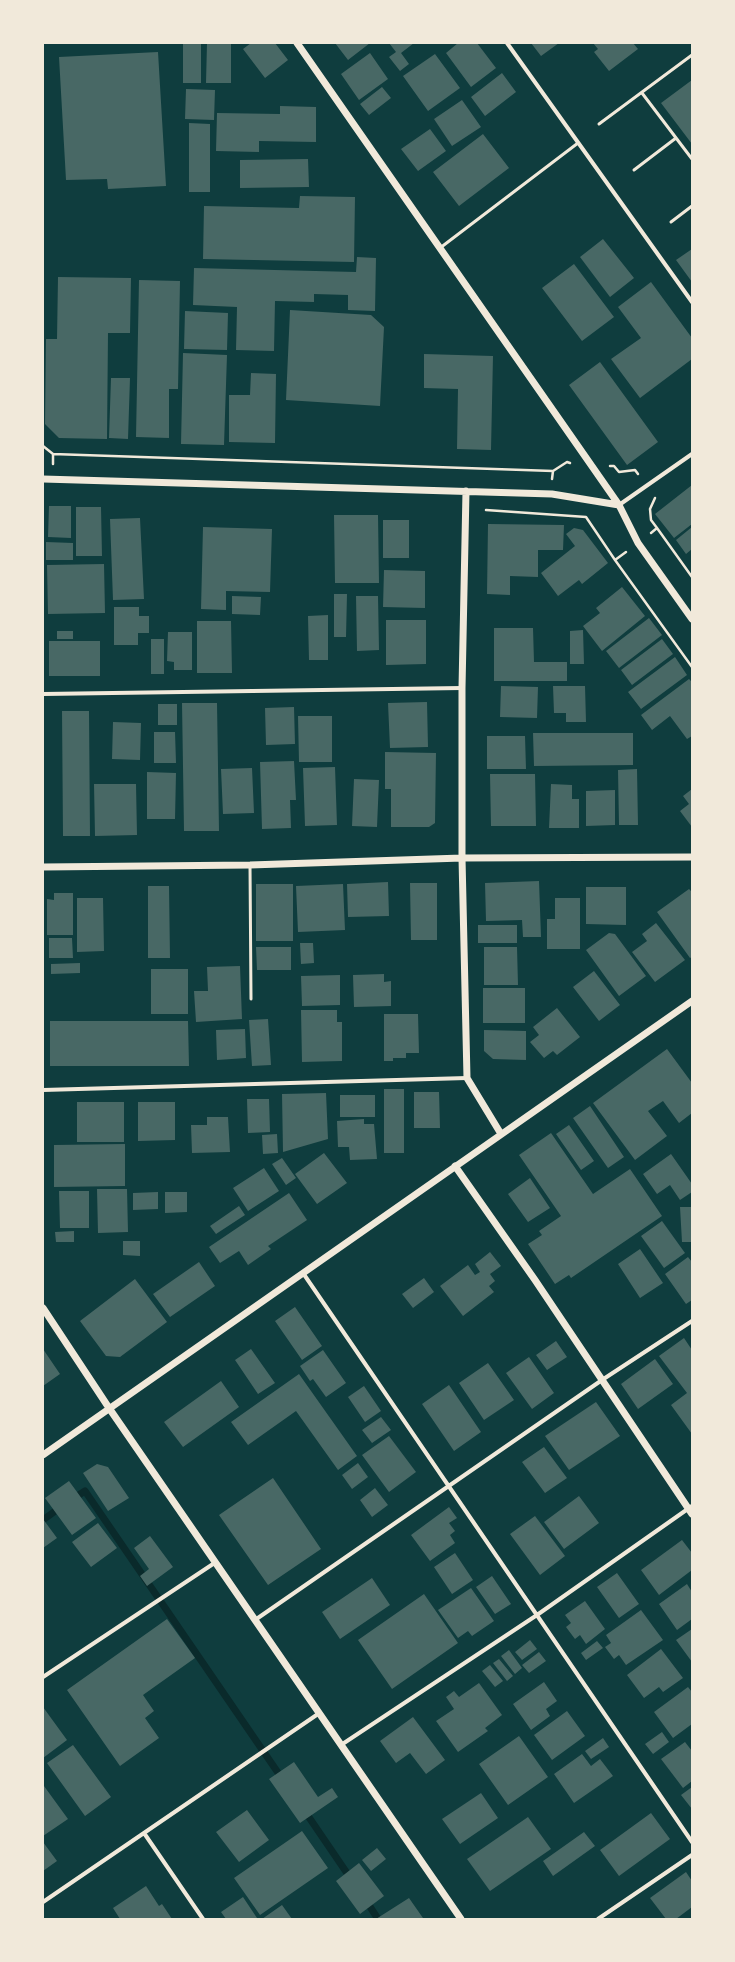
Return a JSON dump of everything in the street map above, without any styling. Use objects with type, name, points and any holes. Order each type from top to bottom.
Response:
[{"type":"street","points":[[297,43],[619,505],[638,543],[692,619]]},
{"type":"street","points":[[507,43],[692,302]]},
{"type":"street","points":[[43,479],[552,494],[619,505],[692,454]]},
{"type":"street","points":[[466,491],[462,688],[462,858],[467,1078],[501,1134]]},
{"type":"street","points":[[43,694],[462,688]]},
{"type":"street","points":[[43,867],[250,865],[462,858],[692,857]]},
{"type":"street","points":[[43,1456],[109,1408],[692,1001]]},
{"type":"street","points":[[43,1090],[467,1078]]},
{"type":"street","points":[[341,1745],[537,1615],[691,1509],[535,1280],[455,1166]]},
{"type":"street","points":[[303,1273],[692,1842]]},
{"type":"street","points":[[43,1308],[109,1408],[216,1562],[318,1714],[461,1919]]},
{"type":"street","points":[[255,1620],[602,1380],[692,1321]]},
{"type":"street","points":[[43,1677],[216,1562]]},
{"type":"street","points":[[43,1902],[318,1714]]},
{"type":"street","points":[[144,1833],[203,1919]]},
{"type":"street","points":[[598,1919],[692,1855]]},
{"type":"lane","points":[[600,124],[692,55]]},
{"type":"lane","points":[[642,93],[692,159]]},
{"type":"lane","points":[[634,170],[676,138]]},
{"type":"lane","points":[[440,248],[578,143]]},
{"type":"lane","points":[[671,222],[692,206]]},
{"type":"lane","points":[[250,865],[251,999]]},
{"type":"path","points":[[53,454],[553,471],[551,514]]},
{"type":"path","points":[[466,508],[586,517],[615,560]]},
{"type":"building","points":[[183,43],[201,43],[201,83],[183,83]]},
{"type":"building","points":[[207,43],[231,43],[231,83],[206,83]]},
{"type":"building","points":[[251,43],[275,43],[288,60],[265,78],[243,49]]},
{"type":"building","points":[[335,43],[370,43],[348,60]]},
{"type":"building","points":[[389,43],[414,43],[401,53],[409,64],[400,71],[389,57],[396,52]]},
{"type":"building","points":[[458,43],[477,43],[496,68],[471,87],[446,53]]},
{"type":"building","points":[[531,43],[559,43],[541,56]]},
{"type":"building","points":[[593,43],[633,43],[638,49],[609,71],[594,52],[598,49]]},
{"type":"building","points":[[158,52],[166,186],[108,189],[107,179],[66,180],[59,57]]},
{"type":"building","points":[[370,53],[388,79],[359,100],[341,74]]},
{"type":"building","points":[[435,54],[460,88],[428,111],[403,76]]},
{"type":"building","points":[[502,73],[516,92],[485,116],[471,97]]},
{"type":"building","points":[[692,80],[692,144],[661,103]]},
{"type":"building","points":[[382,87],[391,98],[369,115],[360,104]]},
{"type":"building","points":[[186,89],[215,90],[214,120],[185,119]]},
{"type":"building","points":[[462,100],[481,127],[452,146],[434,119]]},
{"type":"building","points":[[280,106],[316,107],[316,142],[259,141],[259,152],[216,151],[217,113],[280,114]]},
{"type":"building","points":[[189,123],[210,124],[210,192],[189,192]]},
{"type":"building","points":[[430,129],[446,151],[418,171],[401,149]]},
{"type":"building","points":[[483,134],[509,168],[459,206],[433,172]]},
{"type":"building","points":[[308,159],[309,187],[240,188],[240,160]]},
{"type":"building","points":[[300,196],[355,197],[354,262],[203,259],[204,206],[299,208]]},
{"type":"building","points":[[603,239],[634,278],[610,297],[580,257]]},
{"type":"building","points":[[692,249],[692,282],[676,260]]},
{"type":"building","points":[[357,257],[376,258],[375,311],[348,310],[348,295],[314,294],[314,302],[275,301],[274,351],[236,350],[237,307],[193,305],[194,268],[356,272]]},
{"type":"building","points":[[574,264],[614,317],[582,341],[542,288]]},
{"type":"building","points":[[58,277],[131,278],[130,333],[108,333],[107,439],[59,438],[45,424],[46,339],[57,339]]},
{"type":"building","points":[[139,280],[180,281],[178,389],[169,389],[169,438],[136,437]]},
{"type":"building","points":[[651,282],[692,338],[692,359],[640,398],[611,359],[641,338],[618,307]]},
{"type":"building","points":[[290,310],[371,315],[384,327],[380,406],[286,400]]},
{"type":"building","points":[[185,311],[228,313],[227,350],[184,349]]},
{"type":"building","points":[[183,353],[227,355],[224,445],[181,444]]},
{"type":"building","points":[[424,354],[493,356],[491,450],[457,449],[458,389],[424,388]]},
{"type":"building","points":[[600,362],[658,442],[627,465],[569,385]]},
{"type":"building","points":[[251,373],[276,374],[275,443],[229,442],[229,395],[250,395]]},
{"type":"building","points":[[111,378],[130,378],[128,439],[109,438]]},
{"type":"building","points":[[692,485],[692,524],[674,538],[655,514]]},
{"type":"building","points":[[49,506],[71,506],[71,538],[48,537]]},
{"type":"building","points":[[76,507],[101,507],[102,556],[76,556]]},
{"type":"building","points":[[334,515],[378,515],[379,583],[335,583]]},
{"type":"building","points":[[140,518],[144,599],[113,600],[110,519]]},
{"type":"building","points":[[383,520],[409,520],[409,558],[383,558]]},
{"type":"building","points":[[488,524],[564,525],[563,550],[538,550],[538,577],[510,576],[510,595],[487,594]]},
{"type":"building","points":[[203,527],[272,529],[270,592],[226,591],[226,610],[201,609]]},
{"type":"building","points":[[692,527],[692,549],[686,554],[676,540]]},
{"type":"building","points":[[574,528],[583,530],[608,563],[582,584],[579,580],[558,596],[541,573],[575,546],[566,534]]},
{"type":"building","points":[[46,542],[73,543],[73,560],[46,560]]},
{"type":"building","points":[[104,564],[105,613],[48,614],[47,565]]},
{"type":"building","points":[[384,570],[425,571],[425,608],[383,607]]},
{"type":"building","points":[[622,587],[645,616],[602,651],[583,626],[600,613],[596,608]]},
{"type":"building","points":[[334,594],[347,594],[346,637],[334,637]]},
{"type":"building","points":[[232,596],[261,597],[260,615],[232,614]]},
{"type":"building","points":[[356,596],[378,596],[379,650],[357,651]]},
{"type":"building","points":[[114,607],[139,607],[139,616],[149,616],[149,633],[138,633],[138,645],[114,645]]},
{"type":"building","points":[[328,615],[328,660],[309,660],[308,616]]},
{"type":"building","points":[[649,618],[662,635],[619,668],[606,651]]},
{"type":"building","points":[[386,620],[426,620],[426,664],[386,665]]},
{"type":"building","points":[[197,621],[231,621],[232,673],[197,673]]},
{"type":"building","points":[[494,628],[533,628],[534,662],[567,662],[567,681],[494,681]]},
{"type":"building","points":[[583,630],[584,664],[570,664],[570,631]]},
{"type":"building","points":[[57,631],[73,631],[73,639],[57,639]]},
{"type":"building","points":[[168,632],[192,632],[192,670],[174,670],[174,662],[167,661]]},
{"type":"building","points":[[151,639],[164,639],[164,674],[151,674]]},
{"type":"building","points":[[662,639],[673,654],[632,685],[621,670]]},
{"type":"building","points":[[49,641],[100,641],[100,676],[49,676]]},
{"type":"building","points":[[675,657],[687,675],[641,709],[628,692]]},
{"type":"building","points":[[689,679],[692,682],[692,736],[687,739],[670,716],[652,730],[641,715]]},
{"type":"building","points":[[501,686],[538,687],[537,718],[500,717]]},
{"type":"building","points":[[553,686],[585,686],[586,722],[566,722],[566,713],[554,713]]},
{"type":"building","points":[[427,702],[428,747],[390,748],[388,703]]},
{"type":"building","points":[[182,703],[217,703],[219,831],[184,831]]},
{"type":"building","points":[[158,704],[177,704],[177,725],[158,725]]},
{"type":"building","points":[[294,707],[295,744],[266,745],[265,708]]},
{"type":"building","points":[[62,711],[89,711],[90,836],[63,836]]},
{"type":"building","points":[[298,716],[332,716],[332,762],[299,762]]},
{"type":"building","points":[[113,722],[141,723],[140,760],[112,759]]},
{"type":"building","points":[[154,732],[175,732],[176,763],[154,763]]},
{"type":"building","points":[[533,733],[633,733],[633,765],[534,766]]},
{"type":"building","points":[[487,736],[525,736],[526,769],[487,769]]},
{"type":"building","points":[[385,752],[436,753],[435,823],[429,827],[391,827],[391,789],[385,789]]},
{"type":"building","points":[[294,761],[296,800],[290,800],[291,828],[262,829],[260,762]]},
{"type":"building","points":[[335,767],[337,825],[305,826],[303,768]]},
{"type":"building","points":[[252,768],[254,813],[223,814],[221,769]]},
{"type":"building","points":[[637,769],[638,825],[619,825],[618,770]]},
{"type":"building","points":[[147,772],[176,773],[175,819],[147,819]]},
{"type":"building","points":[[490,774],[535,774],[536,826],[491,826]]},
{"type":"building","points":[[354,779],[379,780],[377,827],[352,826]]},
{"type":"building","points":[[94,784],[136,784],[137,835],[95,836]]},
{"type":"building","points":[[551,784],[572,785],[572,799],[579,799],[579,828],[549,828]]},
{"type":"building","points":[[692,789],[692,827],[680,811],[689,804],[683,796]]},
{"type":"building","points":[[615,790],[615,825],[586,826],[586,791]]},
{"type":"building","points":[[539,881],[541,937],[523,937],[522,920],[486,921],[485,883]]},
{"type":"building","points":[[388,882],[389,916],[348,917],[347,884]]},
{"type":"building","points":[[410,883],[437,883],[437,940],[411,940]]},
{"type":"building","points":[[256,884],[293,884],[293,941],[256,941]]},
{"type":"building","points":[[343,884],[345,930],[298,932],[296,886]]},
{"type":"building","points":[[148,886],[169,886],[170,958],[148,958]]},
{"type":"building","points":[[586,887],[626,887],[626,925],[586,924]]},
{"type":"building","points":[[689,889],[692,892],[692,957],[690,958],[657,912]]},
{"type":"building","points":[[54,893],[73,893],[73,935],[47,935],[47,899],[54,900]]},
{"type":"building","points":[[77,898],[103,898],[104,951],[77,952]]},
{"type":"building","points":[[555,898],[580,898],[580,949],[547,949],[547,919],[555,919]]},
{"type":"building","points":[[656,923],[685,960],[655,982],[632,952],[647,941],[642,934]]},
{"type":"building","points":[[478,925],[517,925],[517,943],[478,943]]},
{"type":"building","points":[[609,933],[615,934],[646,976],[619,996],[586,950]]},
{"type":"building","points":[[49,938],[72,938],[73,958],[49,958]]},
{"type":"building","points":[[300,943],[313,943],[314,963],[301,964]]},
{"type":"building","points":[[256,947],[291,947],[291,970],[257,970]]},
{"type":"building","points":[[484,947],[517,947],[518,985],[484,985]]},
{"type":"building","points":[[80,963],[80,973],[51,974],[51,964]]},
{"type":"building","points":[[240,966],[242,1019],[196,1022],[194,991],[208,991],[207,967]]},
{"type":"building","points":[[151,969],[188,969],[188,1014],[151,1014]]},
{"type":"building","points":[[594,971],[620,1005],[599,1021],[573,987]]},
{"type":"building","points":[[384,974],[384,982],[391,981],[391,1006],[354,1007],[353,975]]},
{"type":"building","points":[[340,975],[340,1005],[302,1006],[301,976]]},
{"type":"building","points":[[483,988],[525,988],[525,1023],[483,1023]]},
{"type":"building","points":[[557,1008],[580,1037],[557,1055],[553,1051],[544,1058],[530,1042],[539,1035],[533,1027]]},
{"type":"building","points":[[301,1010],[337,1010],[337,1022],[342,1022],[342,1061],[302,1062]]},
{"type":"building","points":[[384,1014],[418,1014],[419,1053],[406,1053],[406,1058],[393,1058],[393,1061],[384,1061]]},
{"type":"building","points":[[268,1019],[271,1065],[252,1066],[249,1020]]},
{"type":"building","points":[[50,1021],[188,1021],[189,1066],[50,1066]]},
{"type":"building","points":[[245,1029],[246,1058],[217,1060],[216,1030]]},
{"type":"building","points":[[484,1030],[526,1031],[526,1060],[493,1059],[484,1051]]},
{"type":"building","points":[[667,1049],[692,1083],[692,1113],[679,1123],[663,1101],[648,1111],[667,1136],[635,1160],[593,1103]]},
{"type":"building","points":[[384,1089],[404,1089],[404,1153],[384,1153]]},
{"type":"building","points":[[414,1092],[439,1092],[440,1128],[414,1128]]},
{"type":"building","points":[[326,1093],[328,1139],[283,1152],[282,1094]]},
{"type":"building","points":[[340,1095],[375,1095],[375,1117],[340,1117]]},
{"type":"building","points":[[247,1099],[269,1099],[270,1132],[248,1133]]},
{"type":"building","points":[[77,1102],[124,1102],[124,1142],[77,1142]]},
{"type":"building","points":[[138,1102],[175,1102],[175,1140],[138,1141]]},
{"type":"building","points":[[590,1106],[624,1157],[608,1168],[573,1118]]},
{"type":"building","points":[[207,1117],[228,1117],[230,1152],[192,1153],[191,1125],[207,1125]]},
{"type":"building","points":[[364,1119],[364,1124],[374,1124],[377,1159],[350,1160],[349,1147],[338,1147],[337,1121]]},
{"type":"building","points":[[569,1125],[594,1161],[581,1170],[556,1134]]},
{"type":"building","points":[[551,1133],[593,1194],[630,1169],[662,1216],[571,1278],[569,1275],[555,1284],[528,1244],[542,1235],[539,1231],[561,1216],[519,1155]]},
{"type":"building","points":[[277,1134],[278,1153],[263,1154],[262,1135]]},
{"type":"building","points":[[125,1144],[125,1186],[54,1187],[54,1145]]},
{"type":"building","points":[[324,1153],[347,1183],[317,1204],[295,1174]]},
{"type":"building","points":[[671,1154],[692,1184],[692,1192],[680,1200],[670,1185],[657,1194],[643,1174]]},
{"type":"building","points":[[282,1158],[296,1178],[286,1185],[272,1164]]},
{"type":"building","points":[[264,1168],[279,1191],[248,1211],[233,1188]]},
{"type":"building","points":[[530,1178],[550,1208],[528,1222],[508,1194]]},
{"type":"building","points":[[97,1189],[127,1189],[128,1232],[98,1233]]},
{"type":"building","points":[[59,1191],[89,1191],[89,1228],[60,1228]]},
{"type":"building","points":[[158,1192],[158,1209],[133,1210],[133,1193]]},
{"type":"building","points":[[165,1192],[187,1192],[187,1212],[165,1213]]},
{"type":"building","points":[[289,1193],[307,1220],[268,1246],[271,1249],[248,1265],[239,1251],[220,1263],[209,1247]]},
{"type":"building","points":[[239,1206],[245,1215],[216,1234],[210,1226]]},
{"type":"building","points":[[680,1207],[692,1207],[692,1242],[682,1242]]},
{"type":"building","points":[[662,1221],[685,1253],[664,1268],[641,1236]]},
{"type":"building","points":[[74,1231],[74,1242],[56,1242],[55,1232]]},
{"type":"building","points":[[123,1241],[140,1241],[140,1256],[123,1255]]},
{"type":"building","points":[[640,1249],[663,1283],[640,1298],[618,1264]]},
{"type":"building","points":[[490,1252],[501,1266],[490,1274],[495,1281],[489,1286],[494,1292],[463,1316],[440,1286],[468,1265],[475,1275],[480,1272],[475,1264]]},
{"type":"building","points":[[688,1257],[692,1262],[692,1300],[686,1304],[665,1274]]},
{"type":"building","points":[[199,1262],[215,1286],[170,1317],[153,1294]]},
{"type":"building","points":[[424,1278],[434,1292],[413,1308],[402,1294]]},
{"type":"building","points":[[135,1279],[167,1322],[120,1357],[106,1356],[80,1321]]},
{"type":"building","points":[[295,1307],[322,1346],[302,1360],[275,1321]]},
{"type":"building","points":[[684,1338],[692,1350],[692,1434],[671,1405],[687,1393],[659,1356]]},
{"type":"building","points":[[556,1341],[567,1357],[547,1370],[536,1355]]},
{"type":"building","points":[[43,1349],[60,1374],[43,1386]]},
{"type":"building","points":[[251,1349],[275,1383],[258,1394],[235,1360]]},
{"type":"building","points":[[323,1350],[346,1383],[326,1397],[313,1379],[310,1381],[300,1366]]},
{"type":"building","points":[[529,1357],[554,1393],[532,1409],[506,1373]]},
{"type":"building","points":[[655,1359],[673,1384],[638,1409],[621,1384]]},
{"type":"building","points":[[488,1363],[514,1400],[484,1420],[459,1383]]},
{"type":"building","points":[[299,1374],[357,1456],[338,1470],[296,1411],[248,1445],[231,1422]]},
{"type":"building","points":[[221,1381],[239,1407],[183,1447],[164,1422]]},
{"type":"building","points":[[449,1385],[481,1432],[454,1451],[422,1404]]},
{"type":"building","points":[[364,1386],[381,1411],[365,1422],[348,1397]]},
{"type":"building","points":[[596,1402],[620,1436],[569,1470],[545,1436]]},
{"type":"building","points":[[381,1417],[391,1430],[372,1443],[362,1430]]},
{"type":"building","points":[[389,1436],[416,1472],[389,1492],[362,1455]]},
{"type":"building","points":[[544,1447],[567,1478],[545,1493],[522,1462]]},
{"type":"building","points":[[358,1463],[368,1477],[352,1489],[342,1475]]},
{"type":"building","points":[[97,1464],[108,1467],[129,1498],[108,1511],[83,1473]]},
{"type":"building","points":[[273,1478],[321,1549],[268,1585],[219,1515]]},
{"type":"building","points":[[69,1481],[96,1518],[72,1535],[45,1498]]},
{"type":"building","points":[[375,1488],[388,1505],[372,1517],[360,1500]]},
{"type":"building","points":[[579,1496],[599,1523],[564,1549],[544,1522]]},
{"type":"building","points":[[449,1507],[457,1518],[449,1523],[455,1531],[450,1535],[455,1543],[430,1561],[411,1535]]},
{"type":"building","points":[[535,1516],[565,1556],[540,1575],[510,1534]]},
{"type":"building","points":[[43,1519],[57,1538],[43,1548]]},
{"type":"building","points":[[98,1523],[117,1548],[91,1567],[72,1542]]},
{"type":"building","points":[[150,1536],[173,1567],[147,1586],[140,1576],[149,1569],[134,1548]]},
{"type":"building","points":[[682,1540],[692,1553],[692,1570],[659,1595],[641,1570]]},
{"type":"building","points":[[455,1553],[473,1580],[452,1594],[434,1567]]},
{"type":"building","points":[[617,1573],[639,1604],[619,1618],[597,1587]]},
{"type":"building","points":[[492,1576],[511,1604],[495,1614],[476,1587]]},
{"type":"building","points":[[372,1578],[390,1605],[340,1639],[322,1612]]},
{"type":"building","points":[[687,1584],[692,1592],[692,1619],[677,1630],[659,1604]]},
{"type":"building","points":[[471,1588],[494,1621],[472,1636],[468,1631],[458,1638],[438,1610]]},
{"type":"building","points":[[424,1594],[458,1643],[392,1689],[358,1640]]},
{"type":"building","points":[[585,1601],[605,1629],[586,1644],[580,1635],[575,1639],[566,1627],[571,1623],[565,1615]]},
{"type":"building","points":[[641,1610],[663,1640],[626,1665],[619,1655],[614,1659],[605,1647],[611,1643],[606,1635]]},
{"type":"building","points":[[167,1619],[195,1658],[143,1695],[154,1711],[145,1718],[159,1738],[120,1766],[67,1690]]},
{"type":"building","points":[[692,1629],[692,1662],[676,1640]]},
{"type":"building","points":[[530,1640],[537,1649],[522,1660],[515,1652]]},
{"type":"building","points":[[597,1641],[603,1648],[586,1660],[581,1653]]},
{"type":"building","points":[[661,1649],[683,1678],[663,1692],[659,1687],[644,1698],[627,1675]]},
{"type":"building","points":[[509,1650],[522,1668],[515,1674],[501,1656]]},
{"type":"building","points":[[539,1652],[546,1661],[529,1673],[522,1665]]},
{"type":"building","points":[[499,1659],[513,1676],[507,1681],[493,1663]]},
{"type":"building","points":[[490,1665],[503,1681],[495,1687],[482,1671]]},
{"type":"building","points":[[544,1682],[557,1701],[546,1709],[550,1716],[531,1730],[513,1704]]},
{"type":"building","points":[[479,1683],[502,1715],[485,1728],[488,1731],[458,1752],[436,1721],[454,1709],[446,1697],[454,1691],[459,1697]]},
{"type":"building","points":[[688,1687],[692,1692],[692,1724],[673,1738],[654,1712]]},
{"type":"building","points":[[43,1707],[67,1740],[43,1758]]},
{"type":"building","points":[[567,1711],[585,1736],[552,1760],[534,1735]]},
{"type":"building","points":[[413,1717],[445,1760],[426,1774],[410,1753],[396,1763],[380,1741]]},
{"type":"building","points":[[662,1732],[669,1742],[653,1754],[645,1744]]},
{"type":"building","points":[[519,1736],[548,1777],[508,1805],[479,1764]]},
{"type":"building","points":[[603,1738],[609,1747],[591,1759],[585,1751]]},
{"type":"building","points":[[685,1742],[692,1751],[692,1781],[683,1788],[661,1759]]},
{"type":"building","points":[[73,1745],[111,1797],[85,1816],[47,1763]]},
{"type":"building","points":[[582,1754],[591,1766],[600,1759],[613,1776],[574,1803],[554,1774]]},
{"type":"building","points":[[294,1762],[318,1797],[332,1788],[338,1797],[300,1823],[269,1779]]},
{"type":"building","points":[[43,1786],[68,1819],[43,1836]]},
{"type":"building","points":[[692,1787],[692,1809],[681,1795]]},
{"type":"building","points":[[481,1793],[498,1818],[460,1844],[442,1819]]},
{"type":"building","points":[[247,1810],[269,1840],[239,1862],[216,1832]]},
{"type":"building","points":[[651,1813],[670,1839],[619,1876],[600,1850]]},
{"type":"building","points":[[528,1817],[551,1849],[490,1891],[467,1859]]},
{"type":"building","points":[[302,1831],[328,1868],[260,1915],[234,1878]]},
{"type":"building","points":[[584,1832],[595,1846],[553,1876],[543,1861]]},
{"type":"building","points":[[43,1842],[57,1861],[43,1871]]},
{"type":"building","points":[[377,1848],[386,1859],[371,1871],[362,1860]]},
{"type":"building","points":[[359,1863],[384,1896],[360,1914],[336,1881]]},
{"type":"building","points":[[686,1872],[692,1881],[692,1907],[676,1919],[666,1919],[650,1898]]},
{"type":"building","points":[[146,1886],[159,1906],[162,1904],[172,1919],[120,1919],[113,1908]]},
{"type":"building","points":[[243,1897],[257,1918],[226,1919],[221,1912]]},
{"type":"building","points":[[409,1898],[423,1918],[376,1919]]},
{"type":"building","points":[[282,1905],[292,1919],[262,1919]]},
{"type":"waterway","points":[[71,1500],[85,1491],[283,1780]]},
{"type":"waterway","points":[[43,1520],[62,1506]]},
{"type":"waterway","points":[[304,1810],[351,1879]]},
{"type":"waterway","points":[[365,1899],[378,1919]]}]
